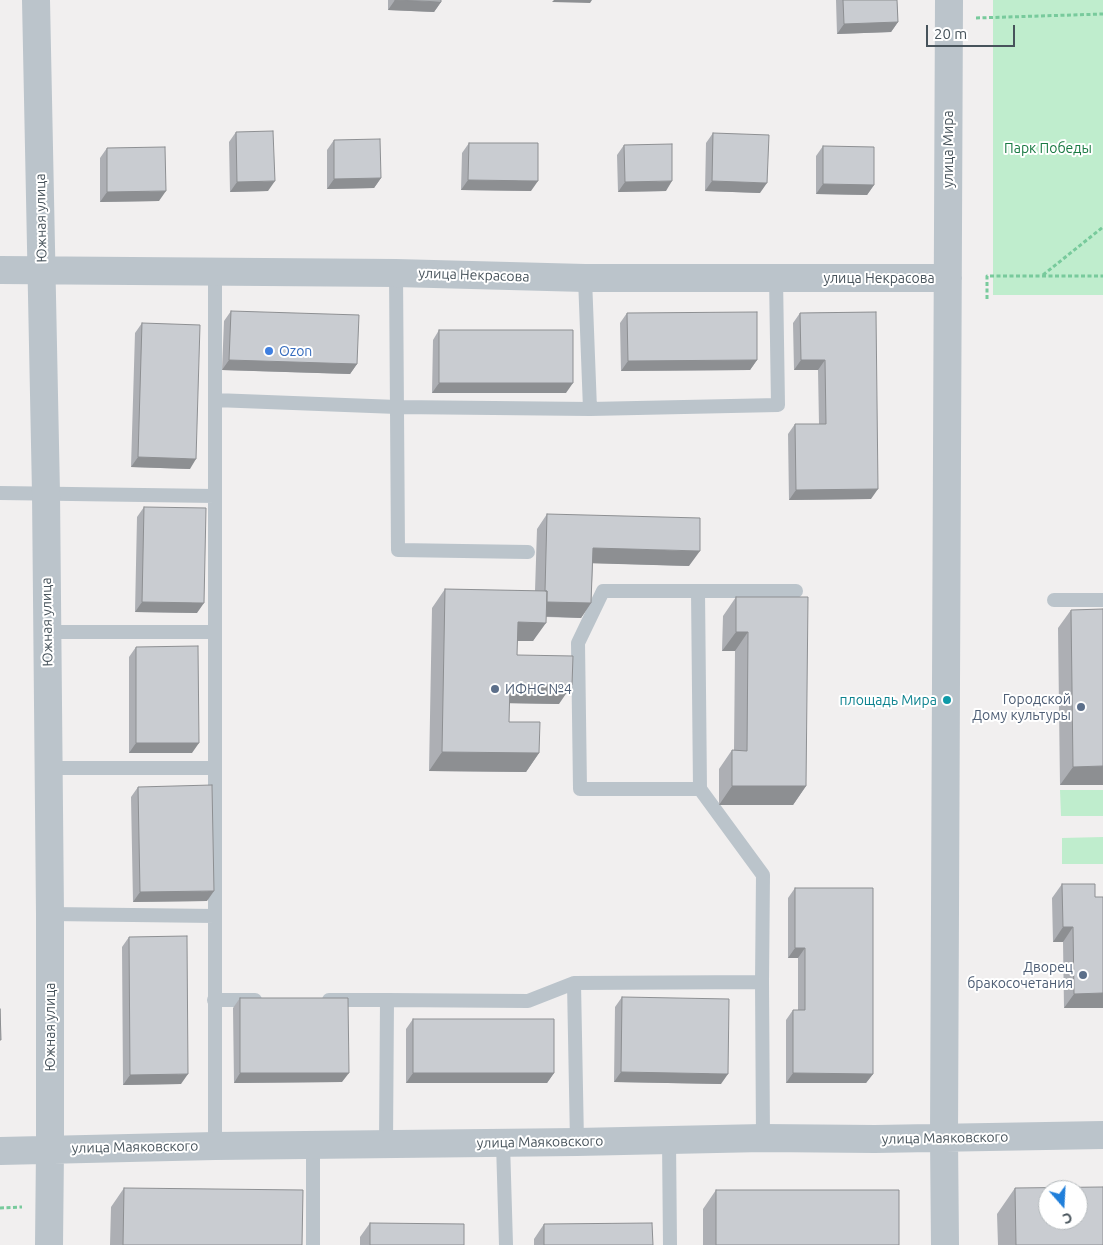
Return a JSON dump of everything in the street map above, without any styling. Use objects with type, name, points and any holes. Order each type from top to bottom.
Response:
[{"type":"street","name":"Южная улица","points":[[36,0],[46,493],[49,768],[49,1245]]},
{"type":"street","name":"улица Мира","points":[[944,1138],[948,10]]},
{"type":"street","name":"улица Некрасова","points":[[0,270],[396,273],[585,278],[776,278],[948,288]]},
{"type":"street","name":"улица Маяковского","points":[[0,1151],[763,1138],[875,1139],[1092,1136]]},
{"type":"street","points":[[944,1138],[945,1245]]},
{"type":"lane","points":[[215,1146],[216,272]]},
{"type":"lane","points":[[396,273],[398,550],[528,552]]},
{"type":"lane","points":[[585,278],[590,409]]},
{"type":"lane","points":[[215,400],[397,407],[590,409],[778,405],[776,278]]},
{"type":"lane","points":[[0,493],[215,496]]},
{"type":"lane","points":[[700,789],[580,789],[578,643],[603,592],[796,591]]},
{"type":"lane","points":[[698,592],[700,789],[762,875],[763,1138]]},
{"type":"lane","points":[[1054,600],[1103,600]]},
{"type":"lane","points":[[47,632],[215,632]]},
{"type":"lane","points":[[49,768],[215,768]]},
{"type":"lane","points":[[50,914],[215,916]]},
{"type":"lane","points":[[320,1000],[528,1001],[574,983],[762,982]]},
{"type":"lane","points":[[574,983],[577,1142]]},
{"type":"lane","points":[[214,1000],[272,1000]]},
{"type":"lane","points":[[386,1144],[387,1000]]},
{"type":"lane","points":[[669,1140],[670,1245]]},
{"type":"lane","points":[[502,1143],[506,1245]]},
{"type":"lane","points":[[313,1145],[313,1245]]},
{"type":"path","points":[[948,10],[1103,14]]},
{"type":"path","points":[[1042,276],[1103,227]]},
{"type":"path","points":[[987,299],[987,276],[1103,276]]},
{"type":"green space","name":"Парк Победы","points":[[993,0],[1103,0],[1103,295],[993,295]]},
{"type":"green space","points":[[1060,790],[1103,790],[1103,816],[1061,816]]},
{"type":"green space","points":[[1103,837],[1103,864],[1062,864],[1062,838]]},
{"type":"building","points":[[395,0],[441,0],[441,2]]},
{"type":"building","points":[[843,0],[897,0],[898,22],[844,24]]},
{"type":"building","points":[[273,131],[275,181],[237,182],[236,132]]},
{"type":"building","points":[[713,133],[769,135],[767,183],[712,181]]},
{"type":"building","points":[[380,139],[381,178],[334,179],[334,140]]},
{"type":"building","points":[[469,143],[538,143],[538,181],[468,180]]},
{"type":"building","points":[[672,144],[672,181],[625,182],[624,145]]},
{"type":"building","points":[[823,146],[874,147],[874,185],[823,184]]},
{"type":"building","points":[[165,147],[166,191],[107,192],[107,148]]},
{"type":"building","points":[[231,311],[359,315],[357,364],[229,360]]},
{"type":"building","points":[[757,312],[757,360],[628,361],[627,313]]},
{"type":"building","points":[[876,312],[878,489],[796,490],[795,424],[826,424],[825,360],[801,360],[800,313]]},
{"type":"building","points":[[142,323],[200,325],[196,459],[138,457]]},
{"type":"building","points":[[439,330],[573,330],[573,383],[439,383]]},
{"type":"building","points":[[144,507],[206,508],[204,603],[142,602]]},
{"type":"building","points":[[547,514],[700,518],[700,551],[593,548],[591,603],[547,602],[547,591],[545,591]]},
{"type":"building","name":"ИФНС №4","points":[[445,589],[547,591],[546,623],[518,622],[517,655],[573,656],[572,685],[510,684],[509,722],[540,722],[539,753],[442,752]]},
{"type":"building","points":[[736,597],[808,597],[806,786],[732,786],[732,750],[747,751],[748,632],[736,632]]},
{"type":"building","name":"Городской Дому культуры","points":[[1103,609],[1103,766],[1073,767],[1071,610]]},
{"type":"building","points":[[198,646],[199,743],[136,743],[136,647]]},
{"type":"building","points":[[212,785],[214,891],[140,892],[138,787]]},
{"type":"building","name":"Дворец бракосочетания","points":[[1062,884],[1095,884],[1095,897],[1103,897],[1103,993],[1074,994],[1073,927],[1063,927]]},
{"type":"building","points":[[795,888],[873,888],[873,1074],[793,1073],[793,1010],[805,1010],[805,948],[795,948]]},
{"type":"building","points":[[187,936],[188,1074],[130,1075],[129,937]]},
{"type":"building","points":[[622,997],[729,999],[728,1074],[621,1072]]},
{"type":"building","points":[[240,998],[348,998],[349,1073],[240,1073]]},
{"type":"building","points":[[413,1019],[554,1019],[554,1073],[413,1073]]},
{"type":"building","points":[[1088,1187],[1103,1187],[1103,1245],[1016,1245],[1015,1188],[1038,1188],[1038,1230],[1088,1230]]},
{"type":"building","points":[[124,1188],[303,1190],[302,1245],[123,1245]]},
{"type":"building","points":[[716,1190],[899,1190],[899,1245],[716,1245]]},
{"type":"building","points":[[370,1223],[464,1224],[464,1245],[370,1245]]},
{"type":"building","points":[[652,1223],[653,1245],[544,1245],[544,1224]]},
{"type":"place","name":"Ozon","points":[[269,351]]},
{"type":"place","name":"ИФНС №4","points":[[495,689]]},
{"type":"place","name":"площадь Мира","points":[[947,700]]},
{"type":"place","name":"Городской Дому культуры","points":[[1081,707]]},
{"type":"place","name":"Дворец бракосочетания","points":[[1083,975]]}]
